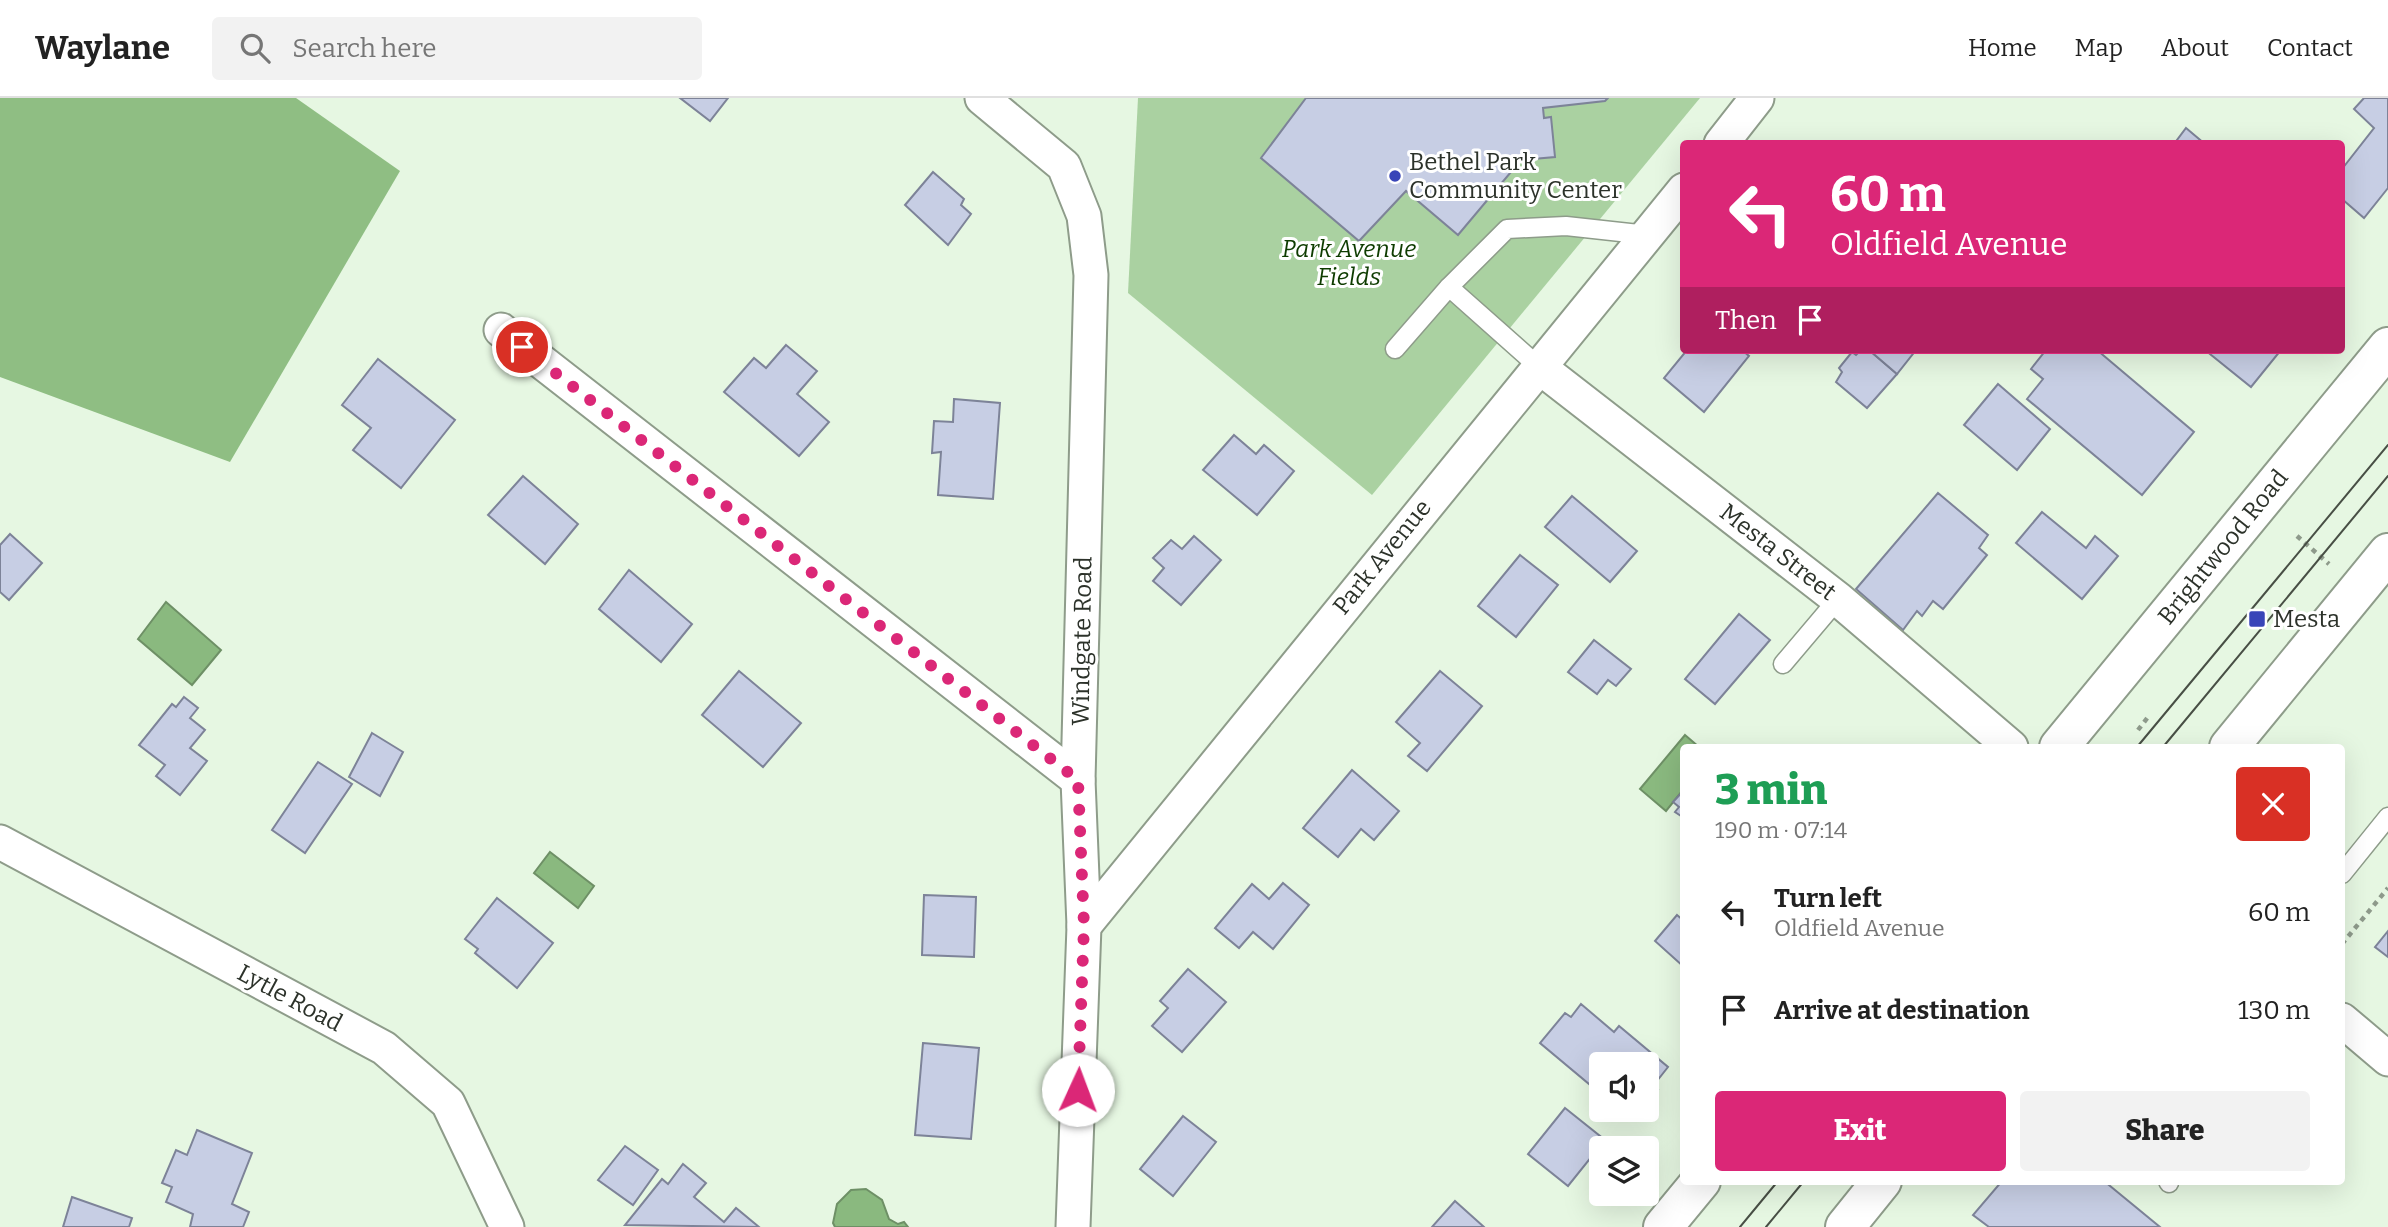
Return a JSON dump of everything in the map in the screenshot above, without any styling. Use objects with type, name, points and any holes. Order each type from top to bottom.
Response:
[{"type":"street","name":"Windgate Road","points":[[982,98],[1064,166],[1084,216],[1091,275],[1078,780],[1084,926],[1073,1227]]},
{"type":"street","points":[[1724,140],[1757,98]]},
{"type":"street","name":"Park Avenue","points":[[1084,926],[1538,366],[1680,196]]},
{"type":"street","points":[[500,331],[1078,780]]},
{"type":"street","name":"Brightwood Road","points":[[2078,741],[2388,347]]},
{"type":"street","name":"Mesta Street","points":[[1538,366],[1838,599],[2007,744]]},
{"type":"street","points":[[2232,744],[2383,570]]},
{"type":"street","name":"Lytle Road","points":[[0,842],[384,1048],[448,1103],[499,1222]]},
{"type":"street","points":[[2345,1023],[2388,1059]]},
{"type":"street","points":[[1663,1227],[1698,1185]]},
{"type":"street","points":[[1845,1227],[1879,1185]]},
{"type":"lane","points":[[1395,349],[1449,287],[1507,229],[1566,226],[1648,235]]},
{"type":"lane","points":[[1449,287],[1538,366]]},
{"type":"lane","points":[[1783,664],[1838,599]]},
{"type":"lane","points":[[2345,870],[2388,817]]},
{"type":"path","points":[[2297,536],[2329,564]]},
{"type":"path","points":[[2138,730],[2148,717]]},
{"type":"path","points":[[2345,940],[2388,888]]},
{"type":"green space","name":"Park Avenue Fields","points":[[1138,98],[1700,98],[1372,495],[1128,293]]},
{"type":"shaded area","points":[[0,98],[296,98],[400,171],[230,462],[0,377]]},
{"type":"shaded area","points":[[166,602],[221,650],[192,685],[138,639]]},
{"type":"shaded area","points":[[1685,735],[1696,744],[1680,744],[1680,794],[1666,811],[1640,789]]},
{"type":"shaded area","points":[[550,852],[594,886],[578,908],[534,873]]},
{"type":"shaded area","points":[[866,1189],[882,1200],[889,1219],[898,1224],[904,1222],[908,1227],[835,1227],[833,1223],[837,1204],[851,1190]]},
{"type":"building","points":[[680,98],[728,98],[710,121]]},
{"type":"building","name":"Bethel Park Community Center","points":[[1306,98],[1608,98],[1605,101],[1543,108],[1544,118],[1551,117],[1555,157],[1521,160],[1458,235],[1406,191],[1359,241],[1261,158]]},
{"type":"building","points":[[2364,98],[2388,98],[2388,188],[2364,218],[2345,202],[2345,165],[2374,128],[2354,109]]},
{"type":"building","points":[[2186,128],[2200,140],[2177,140]]},
{"type":"building","points":[[933,172],[964,199],[961,205],[971,214],[948,245],[905,205]]},
{"type":"building","points":[[786,345],[817,371],[797,394],[829,422],[799,456],[724,392],[754,358],[766,368]]},
{"type":"building","points":[[1684,354],[1749,356],[1704,412],[1664,378]]},
{"type":"building","points":[[1850,354],[1874,354],[1897,374],[1867,408],[1836,382],[1842,372],[1839,368]]},
{"type":"building","points":[[1874,354],[1913,354],[1897,374]]},
{"type":"building","points":[[2043,354],[2102,354],[2194,432],[2142,495],[2027,399],[2043,379],[2031,369]]},
{"type":"building","points":[[2210,354],[2278,354],[2251,387]]},
{"type":"building","points":[[378,359],[455,420],[401,488],[353,450],[371,428],[342,405]]},
{"type":"building","points":[[1998,384],[2050,429],[2017,470],[1964,425]]},
{"type":"building","points":[[954,399],[1000,403],[993,499],[938,495],[941,452],[932,453],[934,421],[953,422]]},
{"type":"building","points":[[1234,435],[1256,454],[1264,445],[1294,471],[1257,515],[1203,470]]},
{"type":"building","points":[[523,476],[578,524],[545,564],[488,515]]},
{"type":"building","points":[[1938,493],[1988,535],[1979,548],[1987,555],[1943,609],[1933,601],[1922,616],[1917,611],[1903,630],[1856,589]]},
{"type":"building","points":[[1572,496],[1637,551],[1610,582],[1545,527]]},
{"type":"building","points":[[2042,512],[2086,548],[2095,536],[2118,556],[2082,599],[2016,543]]},
{"type":"building","points":[[10,534],[42,563],[9,600],[0,592],[0,545]]},
{"type":"building","points":[[1194,536],[1221,560],[1181,605],[1153,581],[1164,568],[1153,558],[1171,540],[1182,549]]},
{"type":"building","points":[[1520,555],[1558,585],[1516,637],[1478,606]]},
{"type":"building","points":[[629,570],[692,624],[661,662],[599,609]]},
{"type":"building","points":[[1739,614],[1770,640],[1715,704],[1685,679]]},
{"type":"building","points":[[1594,640],[1631,669],[1616,686],[1608,680],[1597,694],[1568,672]]},
{"type":"building","points":[[739,671],[801,723],[763,767],[702,715]]},
{"type":"building","points":[[1440,671],[1482,706],[1427,771],[1408,756],[1420,743],[1396,722]]},
{"type":"building","points":[[184,697],[198,708],[190,718],[205,730],[190,748],[207,761],[180,795],[156,776],[165,765],[139,745],[172,704],[176,707]]},
{"type":"building","points":[[372,733],[403,752],[380,796],[349,777]]},
{"type":"building","points":[[318,762],[352,784],[305,853],[272,830]]},
{"type":"building","points":[[1352,770],[1399,811],[1374,840],[1361,829],[1338,857],[1303,828]]},
{"type":"building","points":[[1680,794],[1680,815],[1675,812],[1679,807],[1673,802]]},
{"type":"building","points":[[1283,883],[1309,905],[1273,949],[1253,932],[1239,948],[1215,928],[1252,884],[1269,899]]},
{"type":"building","points":[[924,895],[976,897],[974,957],[922,955]]},
{"type":"building","points":[[497,898],[553,943],[517,988],[475,953],[478,949],[465,939]]},
{"type":"building","points":[[1677,915],[1680,918],[1680,963],[1655,941]]},
{"type":"building","points":[[2388,931],[2388,957],[2375,947]]},
{"type":"building","points":[[1188,969],[1226,1002],[1182,1052],[1152,1026],[1168,1008],[1160,1001]]},
{"type":"building","points":[[1581,1004],[1614,1032],[1619,1026],[1650,1052],[1589,1052],[1589,1084],[1540,1043],[1565,1013],[1571,1017]]},
{"type":"building","points":[[923,1043],[979,1048],[971,1139],[915,1135]]},
{"type":"building","points":[[1659,1059],[1668,1067],[1659,1078]]},
{"type":"building","points":[[1565,1108],[1600,1136],[1589,1136],[1589,1160],[1568,1186],[1528,1154]]},
{"type":"building","points":[[1183,1116],[1216,1142],[1173,1196],[1140,1169]]},
{"type":"building","points":[[197,1130],[252,1153],[232,1204],[249,1212],[243,1227],[190,1227],[193,1214],[166,1202],[172,1187],[162,1183],[176,1150],[187,1155]]},
{"type":"building","points":[[625,1146],[658,1170],[633,1205],[598,1180]]},
{"type":"building","points":[[683,1164],[706,1183],[694,1197],[724,1222],[736,1208],[759,1227],[625,1225],[662,1179],[668,1184]]},
{"type":"building","points":[[1999,1185],[2109,1185],[2160,1227],[1989,1227],[1973,1215]]},
{"type":"building","points":[[72,1197],[132,1218],[129,1227],[63,1227]]},
{"type":"building","points":[[1455,1201],[1484,1227],[1432,1227]]},
{"type":"tram line","points":[[2139,744],[2388,445]]},
{"type":"tram line","points":[[2165,744],[2388,476]]},
{"type":"tram line","points":[[1740,1227],[1775,1185]]},
{"type":"tram line","points":[[1766,1227],[1801,1185]]},
{"type":"place","name":"Bethel Park Community Center","points":[[1395,176]]},
{"type":"place","name":"Mesta","points":[[2257,619]]},
{"type":"route","points":[[522,347],[1078,780],[1084,926],[1078,1090]]}]
